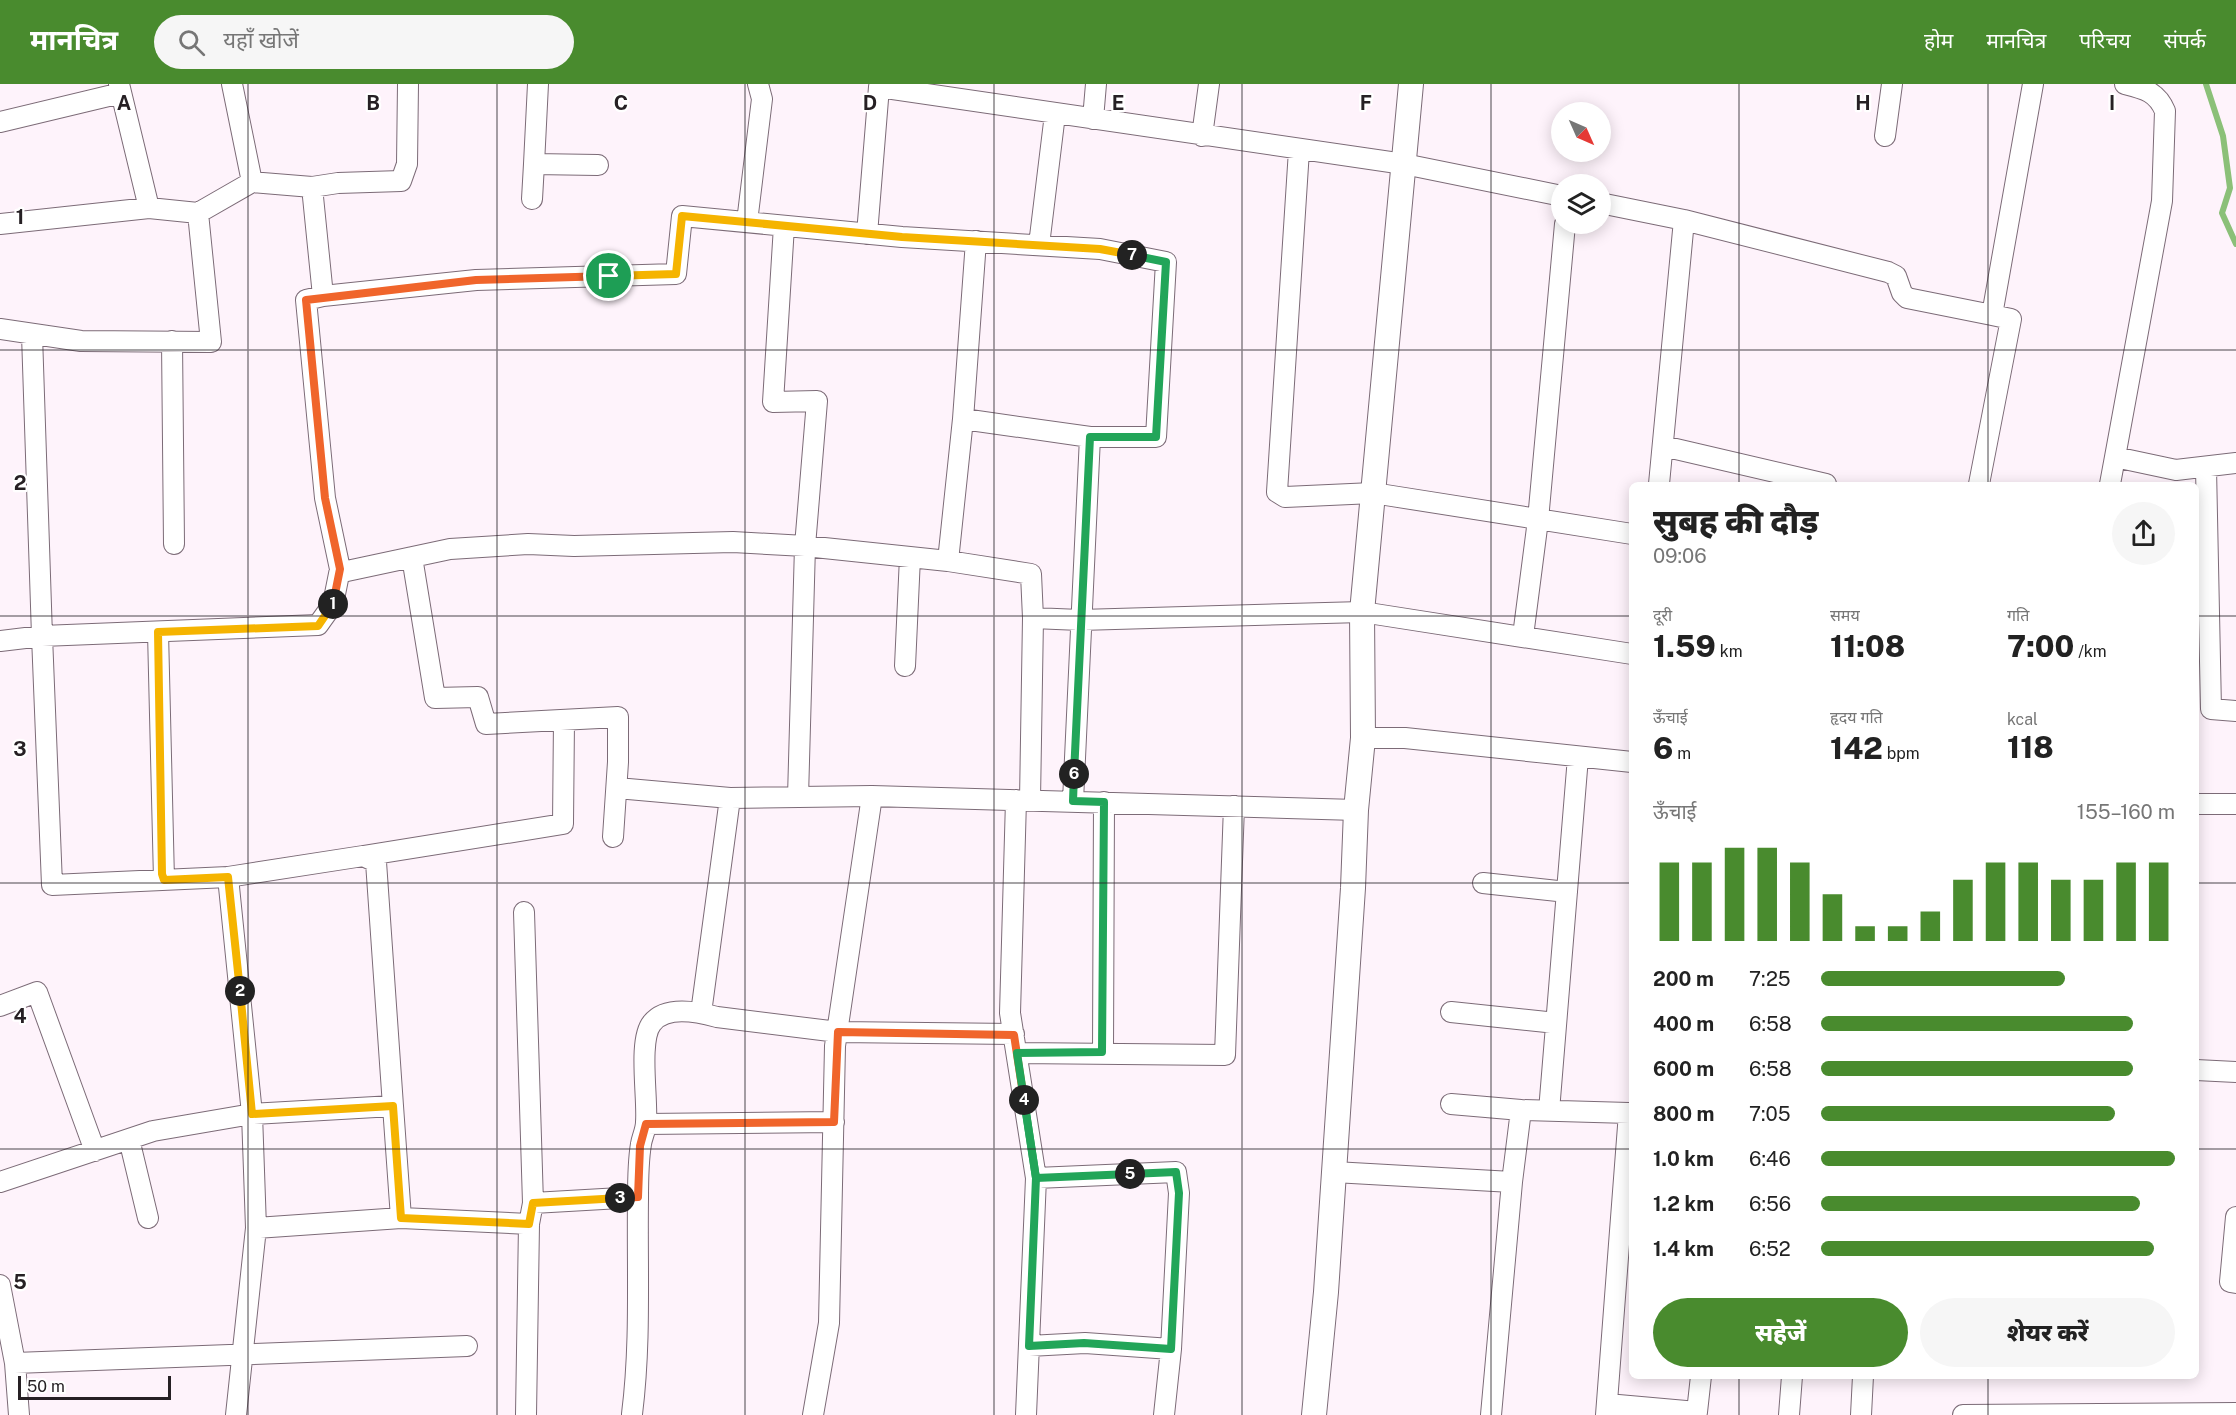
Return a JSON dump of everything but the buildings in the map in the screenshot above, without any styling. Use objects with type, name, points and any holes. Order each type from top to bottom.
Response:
[{"type":"street","points":[[232,84],[252,182]]},
{"type":"street","points":[[0,224],[149,208],[198,213],[252,182],[312,188],[338,183],[401,181],[406,164],[408,84]]},
{"type":"street","points":[[532,199],[538,84]]},
{"type":"street","points":[[747,222],[762,99],[758,84]]},
{"type":"street","points":[[1093,119],[1096,84]]},
{"type":"street","points":[[1202,136],[1209,84]]},
{"type":"street","points":[[1314,1415],[1326,1292],[1353,888],[1356,810],[1363,738],[1362,612],[1412,84]]},
{"type":"street","points":[[1885,136],[1892,84]]},
{"type":"street","points":[[1992,315],[2033,84]]},
{"type":"street","points":[[2110,482],[2162,201],[2165,111],[2159,98],[2148,87],[2125,84]]},
{"type":"street","points":[[867,234],[879,86],[970,92],[1055,114],[1404,164],[1551,194]]},
{"type":"street","points":[[0,122],[120,88],[149,208]]},
{"type":"street","points":[[1039,245],[1055,114]]},
{"type":"street","points":[[1299,150],[1277,492],[1285,497],[1373,493],[1629,534]]},
{"type":"street","points":[[534,164],[598,165]]},
{"type":"street","points":[[312,188],[323,296]]},
{"type":"street","points":[[1611,205],[1684,220],[1888,272],[1896,276],[1902,293],[1907,298],[2011,319],[1979,482]]},
{"type":"street","points":[[0,328],[32,335],[81,341],[211,342],[198,213]]},
{"type":"street","points":[[0,641],[42,636],[318,626],[333,604],[340,569],[325,498],[306,300],[323,296],[476,280],[676,274],[682,216],[867,234],[1100,249],[1166,262],[1156,437],[1090,437],[963,419]]},
{"type":"street","points":[[1659,482],[1684,220]]},
{"type":"street","points":[[784,226],[773,402],[817,401],[805,546],[798,797]]},
{"type":"street","points":[[1523,636],[1538,520],[1564,234]]},
{"type":"street","points":[[948,561],[963,419],[976,241]]},
{"type":"street","points":[[32,335],[52,885],[228,877],[562,824],[564,720]]},
{"type":"street","points":[[172,342],[174,544]]},
{"type":"street","points":[[1073,801],[1090,437]]},
{"type":"street","points":[[1663,446],[1817,482]]},
{"type":"street","points":[[2115,457],[2176,470],[2236,463]]},
{"type":"street","points":[[2206,468],[2211,709],[2236,711]]},
{"type":"street","points":[[340,569],[347,571],[450,549],[528,544],[573,546],[733,542],[805,546],[948,561],[1031,574],[1033,618],[1011,1013],[1036,1178],[1026,1415]]},
{"type":"street","points":[[412,557],[435,698],[478,697],[486,724],[618,717],[617,788],[613,837]]},
{"type":"street","points":[[905,666],[910,557]]},
{"type":"street","points":[[1033,618],[1080,620],[1362,612],[1629,654]]},
{"type":"street","points":[[158,632],[164,880]]},
{"type":"street","points":[[1363,738],[1405,738],[1629,762]]},
{"type":"street","points":[[1550,1111],[1578,757]]},
{"type":"street","points":[[617,788],[730,798],[872,796],[1356,810]]},
{"type":"street","points":[[813,1415],[829,1323],[838,1032],[872,796]]},
{"type":"street","points":[[701,1013],[730,798]]},
{"type":"street","points":[[1102,1052],[1104,802]]},
{"type":"street","points":[[2199,804],[2236,804]]},
{"type":"street","points":[[632,1414],[637,1372],[640,1146],[646,1124],[645,1042],[650,1024],[668,1013],[701,1013],[838,1032],[1102,1052],[1225,1055],[1234,806]]},
{"type":"street","points":[[363,856],[376,862],[401,1218]]},
{"type":"street","points":[[228,877],[252,1114],[256,1228],[236,1415]]},
{"type":"street","points":[[1483,883],[1567,892]]},
{"type":"street","points":[[524,912],[533,1203],[529,1224],[526,1415]]},
{"type":"street","points":[[0,1006],[37,992],[95,1150]]},
{"type":"street","points":[[1451,1012],[1557,1023]]},
{"type":"street","points":[[2199,1070],[2236,1072]]},
{"type":"street","points":[[1451,1104],[1521,1110],[1629,1113],[1626,1227],[1606,1410],[1697,1412],[1701,1379]]},
{"type":"street","points":[[0,1182],[153,1131],[252,1114],[393,1106]]},
{"type":"street","points":[[1491,1415],[1512,1182],[1521,1110]]},
{"type":"street","points":[[646,1124],[834,1122]]},
{"type":"street","points":[[129,1139],[148,1218]]},
{"type":"street","points":[[1036,1178],[1176,1172],[1179,1193],[1171,1349],[1164,1415]]},
{"type":"street","points":[[1334,1172],[1512,1182]]},
{"type":"street","points":[[533,1203],[638,1197]]},
{"type":"street","points":[[2236,1217],[2230,1282],[2236,1283]]},
{"type":"street","points":[[256,1228],[401,1218],[529,1224]]},
{"type":"street","points":[[0,1285],[15,1363],[19,1415]]},
{"type":"street","points":[[1029,1346],[1084,1343],[1171,1349]]},
{"type":"street","points":[[15,1363],[467,1346]]},
{"type":"street","points":[[1789,1415],[1792,1379]]},
{"type":"street","points":[[1861,1415],[1863,1379]]},
{"type":"street","points":[[1963,1415],[2236,1413]]},
{"type":"waterway","points":[[2206,84],[2223,136],[2230,188],[2222,213],[2236,244]]},
{"type":"route","points":[[609,276],[476,280],[323,296],[306,300],[325,498],[340,569],[333,604],[318,626],[158,632],[162,874],[164,880],[228,877],[252,1114],[393,1106],[401,1218],[529,1224],[533,1203],[638,1197],[640,1146],[646,1124],[834,1122],[838,1032],[1014,1035],[1036,1178],[1029,1346],[1084,1343],[1171,1349],[1179,1193],[1176,1172],[1036,1178],[1017,1053],[1102,1052],[1104,802],[1073,801],[1090,437],[1156,437],[1166,262],[1100,249],[902,237],[682,216],[676,274],[609,276]]}]
